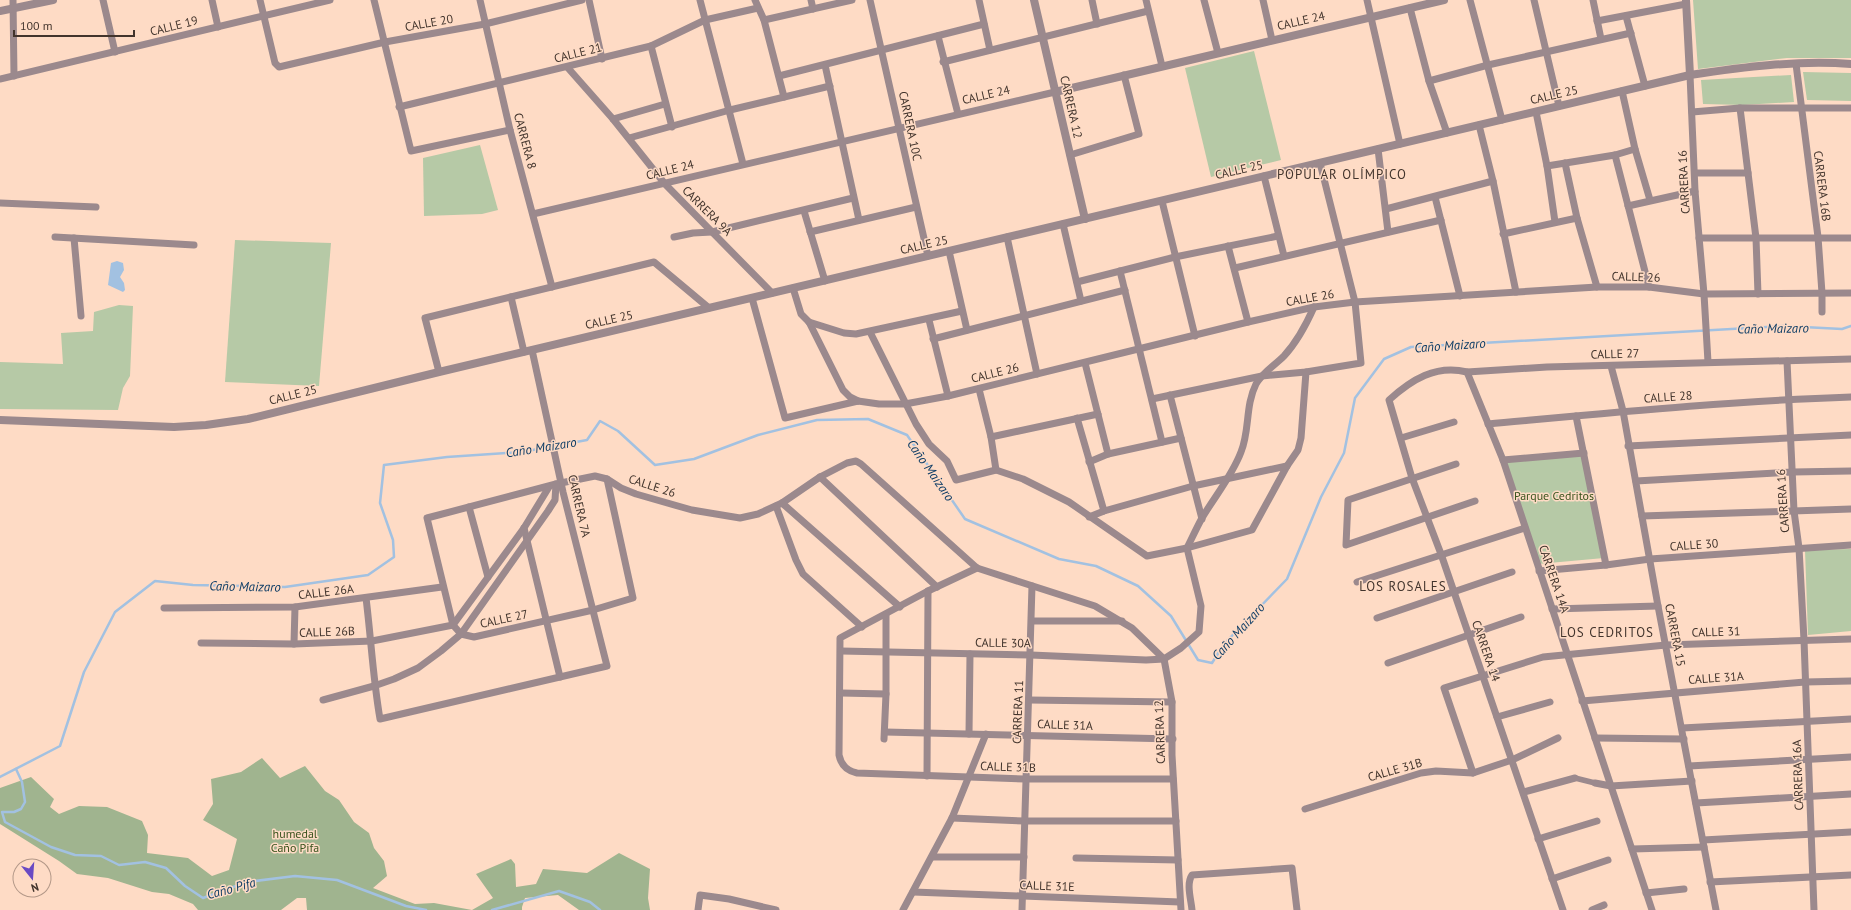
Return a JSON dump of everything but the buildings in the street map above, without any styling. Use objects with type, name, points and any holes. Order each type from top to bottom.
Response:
[{"type":"street","points":[[13,0],[14,76]]},
{"type":"street","points":[[0,11],[53,0]]},
{"type":"street","points":[[103,0],[115,52]]},
{"type":"street","points":[[212,0],[218,27]]},
{"type":"street","points":[[260,0],[264,16]]},
{"type":"street","name":"CALLE 19","points":[[0,79],[264,16],[306,3],[330,0]]},
{"type":"street","points":[[374,0],[411,151],[510,130]]},
{"type":"street","name":"CARRERA 8","points":[[480,0],[510,130],[552,287]]},
{"type":"street","name":"CALLE 20","points":[[264,16],[275,63],[279,67],[385,42],[485,24],[582,0]]},
{"type":"street","points":[[589,0],[602,58]]},
{"type":"street","points":[[700,0],[743,164]]},
{"type":"street","points":[[755,0],[764,20],[784,97]]},
{"type":"street","points":[[811,0],[813,9]]},
{"type":"street","points":[[764,20],[852,0]]},
{"type":"street","name":"CARRERA 10C","points":[[870,0],[928,256]]},
{"type":"street","points":[[979,0],[990,50]]},
{"type":"street","name":"CARRERA 12","points":[[1034,0],[1085,219]]},
{"type":"street","points":[[1092,0],[1098,24]]},
{"type":"street","points":[[1146,0],[1162,66]]},
{"type":"street","points":[[1204,0],[1218,53]]},
{"type":"street","points":[[1263,0],[1272,40]]},
{"type":"street","points":[[1367,0],[1400,144]]},
{"type":"street","name":"CALLE 24","points":[[533,214],[1444,0]]},
{"type":"street","points":[[1470,0],[1502,120]]},
{"type":"street","points":[[1534,0],[1560,106]]},
{"type":"street","points":[[1593,0],[1601,40]]},
{"type":"street","points":[[1597,21],[1686,2]]},
{"type":"street","name":"CARRERA 16","points":[[1686,2],[1695,191],[1708,362]]},
{"type":"street","name":"CALLE 21","points":[[399,107],[568,68],[651,46],[705,20],[758,8]]},
{"type":"street","points":[[1410,8],[1430,81],[1447,133]]},
{"type":"street","points":[[943,62],[1148,11]]},
{"type":"street","points":[[1626,16],[1645,86]]},
{"type":"street","points":[[779,76],[984,24]]},
{"type":"street","points":[[1430,81],[1488,65],[1631,33]]},
{"type":"street","points":[[938,36],[943,62],[958,114]]},
{"type":"street","points":[[651,46],[672,126]]},
{"type":"street","name":"CALLE 25","points":[[0,420],[174,427],[206,425],[248,419],[439,372],[1690,75],[1738,68],[1796,64],[1851,64]]},
{"type":"street","name":"CARRERA 16B","points":[[1796,64],[1818,237],[1822,312]]},
{"type":"street","points":[[825,65],[859,220]]},
{"type":"street","name":"CARRERA 9A","points":[[568,68],[629,138],[665,184],[772,293]]},
{"type":"street","points":[[1070,155],[1139,134],[1124,76]]},
{"type":"street","points":[[629,138],[730,110],[830,86]]},
{"type":"street","points":[[1622,91],[1635,149],[1650,200]]},
{"type":"street","points":[[613,119],[665,104]]},
{"type":"street","points":[[1740,108],[1756,238],[1758,294]]},
{"type":"street","points":[[1692,112],[1740,108],[1851,108]]},
{"type":"street","points":[[1536,112],[1547,166],[1555,222]]},
{"type":"street","points":[[1479,125],[1493,181],[1516,292]]},
{"type":"street","points":[[1378,149],[1388,232]]},
{"type":"street","points":[[1547,166],[1615,155],[1635,149]]},
{"type":"street","points":[[1615,155],[1648,287]]},
{"type":"street","points":[[1152,399],[1262,376],[1306,372],[1361,363],[1355,302],[1320,163]]},
{"type":"street","points":[[1565,163],[1577,218],[1597,287]]},
{"type":"street","points":[[1695,173],[1748,173]]},
{"type":"street","points":[[1264,176],[1284,256]]},
{"type":"street","points":[[1386,209],[1493,181]]},
{"type":"street","points":[[1628,206],[1695,191]]},
{"type":"street","points":[[1435,197],[1460,296]]},
{"type":"street","points":[[674,237],[693,233],[712,232],[853,198]]},
{"type":"street","points":[[1162,201],[1195,336]]},
{"type":"street","points":[[0,203],[96,207]]},
{"type":"street","points":[[810,232],[916,207]]},
{"type":"street","points":[[804,211],[825,281]]},
{"type":"street","points":[[1503,234],[1577,218]]},
{"type":"street","points":[[1235,268],[1441,220]]},
{"type":"street","points":[[1063,224],[1082,301]]},
{"type":"street","points":[[1077,282],[1175,257],[1278,236]]},
{"type":"street","points":[[55,237],[194,245]]},
{"type":"street","points":[[1007,237],[1038,374]]},
{"type":"street","points":[[74,238],[81,316]]},
{"type":"street","points":[[1699,238],[1851,238]]},
{"type":"street","points":[[1228,246],[1248,322]]},
{"type":"street","points":[[949,251],[967,330]]},
{"type":"street","points":[[439,372],[425,318],[654,262],[709,308]]},
{"type":"street","points":[[1120,271],[1162,442]]},
{"type":"street","name":"CALLE 26","points":[[752,298],[785,418],[858,401],[879,404],[905,404],[948,396],[1248,322],[1314,307],[1355,302],[1597,287],[1648,287],[1704,294],[1851,293]]},
{"type":"street","points":[[793,288],[802,314],[809,322],[843,390],[850,397],[858,401]]},
{"type":"street","points":[[933,339],[1125,290]]},
{"type":"street","name":"CARRERA 7A","points":[[511,297],[548,418],[556,458],[556,484],[593,610],[607,666],[560,677]]},
{"type":"street","points":[[886,615],[886,694],[841,693],[840,638],[886,615],[928,591],[977,568],[1084,602],[1122,621],[1141,636],[1164,659],[1173,654],[1199,632],[1201,606],[1187,548],[1202,519],[1227,479],[1244,445],[1250,401],[1255,386],[1262,376],[1293,346],[1302,332],[1314,307]]},
{"type":"street","points":[[809,322],[844,333],[856,334],[929,320],[962,311]]},
{"type":"street","points":[[929,320],[948,396]]},
{"type":"street","points":[[870,332],[916,424],[929,444],[947,461],[956,480],[996,470],[1044,489],[1069,502],[1147,556],[1187,548],[1252,530],[1287,466],[1295,456],[1300,444],[1306,372]]},
{"type":"street","name":"CALLE 27","points":[[1389,400],[1405,386],[1426,374],[1442,370],[1467,372],[1546,367],[1851,359]]},
{"type":"street","name":"CARRERA 16","points":[[1787,361],[1790,399],[1794,511],[1799,548],[1804,640]]},
{"type":"street","points":[[1085,363],[1108,454]]},
{"type":"street","name":"CARRERA 15","points":[[1611,366],[1623,411],[1628,446],[1636,481],[1658,606],[1716,910]]},
{"type":"street","name":"CARRERA 14A","points":[[1467,372],[1503,460],[1652,910]]},
{"type":"street","points":[[979,388],[991,437],[996,470]]},
{"type":"street","points":[[1170,395],[1202,519]]},
{"type":"street","name":"CALLE 28","points":[[1488,424],[1623,411],[1790,399],[1851,397]]},
{"type":"street","name":"CARRERA 14","points":[[1389,400],[1412,478],[1428,517],[1483,674],[1563,910]]},
{"type":"street","points":[[991,437],[1098,414]]},
{"type":"street","points":[[1576,416],[1606,565]]},
{"type":"street","points":[[1077,418],[1104,511]]},
{"type":"street","points":[[1400,438],[1454,422]]},
{"type":"street","points":[[1628,446],[1851,435]]},
{"type":"street","points":[[1089,462],[1108,454],[1181,438]]},
{"type":"street","points":[[1503,460],[1584,453]]},
{"type":"street","name":"CALLE 26","points":[[442,587],[427,518],[556,484],[595,476],[607,479],[621,488],[636,494],[692,510],[740,518],[751,516],[779,504],[820,477],[856,461],[977,568]]},
{"type":"street","points":[[1456,464],[1348,500],[1346,545],[1475,501]]},
{"type":"street","points":[[1089,517],[1104,511],[1193,486],[1287,466]]},
{"type":"street","points":[[1636,481],[1851,470]]},
{"type":"street","points":[[820,477],[937,587]]},
{"type":"street","name":"CALLE 27","points":[[461,634],[474,637],[593,610],[633,598],[607,479]]},
{"type":"street","points":[[453,625],[556,484]]},
{"type":"street","points":[[323,700],[374,686],[418,668],[461,634],[555,500],[556,484]]},
{"type":"street","points":[[779,504],[900,607]]},
{"type":"street","points":[[779,504],[796,560],[803,574],[862,627]]},
{"type":"street","points":[[469,507],[488,577]]},
{"type":"street","points":[[1642,516],[1851,509]]},
{"type":"street","points":[[366,598],[372,641],[374,686],[380,719],[560,677],[524,528]]},
{"type":"street","points":[[1357,582],[1525,528]]},
{"type":"street","name":"CALLE 30","points":[[1539,571],[1650,560],[1851,545]]},
{"type":"street","points":[[1377,618],[1512,572]]},
{"type":"street","name":"CARRERA 11","points":[[1022,910],[1032,586]]},
{"type":"street","points":[[442,587],[453,625],[461,634]]},
{"type":"street","name":"CALLE 26A","points":[[164,608],[295,607],[442,587]]},
{"type":"street","points":[[927,776],[928,591]]},
{"type":"street","points":[[1552,609],[1658,606]]},
{"type":"street","points":[[294,644],[295,607]]},
{"type":"street","points":[[1388,663],[1522,617]]},
{"type":"street","points":[[1032,621],[1122,621]]},
{"type":"street","name":"CALLE 26B","points":[[201,643],[294,644],[372,641],[453,625]]},
{"type":"street","name":"CALLE 31","points":[[1473,773],[1444,688],[1483,674],[1543,657],[1568,656],[1666,645],[1851,639]]},
{"type":"street","name":"CARRERA 16A","points":[[1804,640],[1814,910]]},
{"type":"street","name":"CALLE 30A","points":[[841,651],[1031,655],[1146,660],[1164,659]]},
{"type":"street","points":[[969,734],[970,654]]},
{"type":"street","name":"CARRERA 12","points":[[1164,659],[1172,702],[1173,779],[1181,910]]},
{"type":"street","name":"CALLE 31A","points":[[1582,701],[1806,682],[1851,681]]},
{"type":"street","name":"CALLE 31B","points":[[841,693],[839,755],[844,766],[848,770],[857,773],[1025,779],[1173,779]]},
{"type":"street","name":"CALLE 31A","points":[[886,694],[884,735],[927,732],[1173,739]]},
{"type":"street","points":[[1029,700],[1172,702]]},
{"type":"street","points":[[1497,718],[1550,702]]},
{"type":"street","points":[[1682,728],[1851,719]]},
{"type":"street","points":[[903,910],[952,818],[986,734]]},
{"type":"street","name":"CALLE 31B","points":[[1305,808],[1421,773],[1436,771],[1473,773],[1512,760],[1558,738]]},
{"type":"street","points":[[1595,738],[1684,739]]},
{"type":"street","points":[[1689,766],[1851,757]]},
{"type":"street","points":[[1524,792],[1575,778],[1611,786],[1692,781]]},
{"type":"street","points":[[1696,802],[1851,794]]},
{"type":"street","points":[[952,818],[1025,821],[1176,821]]},
{"type":"street","points":[[1538,839],[1597,822]]},
{"type":"street","points":[[1632,848],[1851,832]]},
{"type":"street","points":[[932,857],[1024,857]]},
{"type":"street","points":[[1076,858],[1178,860]]},
{"type":"street","points":[[1552,880],[1608,860]]},
{"type":"street","points":[[1192,910],[1189,879],[1192,875],[1292,868],[1297,910]]},
{"type":"street","points":[[1710,882],[1851,875]]},
{"type":"street","points":[[1646,893],[1684,889]]},
{"type":"street","name":"CALLE 31E","points":[[913,892],[1180,902]]},
{"type":"street","points":[[698,910],[700,894],[729,899],[763,909],[776,910]]},
{"type":"street","points":[[1592,910],[1604,905]]},
{"type":"green space","points":[[1693,0],[1851,0],[1851,58],[1787,58],[1698,69]]},
{"type":"green space","points":[[1254,51],[1281,160],[1211,177],[1185,68]]},
{"type":"green space","points":[[1803,72],[1851,73],[1851,101],[1807,100]]},
{"type":"green space","points":[[1791,75],[1794,102],[1743,105],[1703,104],[1701,80]]},
{"type":"green space","points":[[480,145],[498,210],[482,214],[424,216],[423,158]]},
{"type":"green space","points":[[235,240],[331,243],[319,386],[225,382]]},
{"type":"green space","points":[[119,305],[133,306],[130,376],[123,388],[118,410],[0,409],[0,362],[63,364],[61,333],[93,331],[94,312]]},
{"type":"green space","name":"Parque Cedritos","points":[[1583,454],[1604,558],[1538,564],[1503,460]]},
{"type":"green space","points":[[1851,549],[1851,631],[1808,635],[1805,550]]},
{"type":"green space","name":"humedal Caño Pifa","points":[[262,758],[280,778],[305,766],[325,791],[339,800],[354,822],[369,833],[374,848],[384,861],[387,876],[373,888],[415,904],[434,903],[472,910],[307,910],[306,898],[297,898],[281,910],[198,910],[193,904],[169,894],[152,892],[108,878],[77,874],[0,824],[0,788],[31,777],[54,799],[50,807],[59,814],[79,806],[107,807],[142,821],[148,835],[147,853],[188,858],[212,876],[229,870],[237,839],[203,820],[213,804],[211,779],[241,772]]},
{"type":"green space","points":[[619,853],[650,869],[648,898],[650,910],[579,910],[558,895],[525,898],[522,910],[472,910],[493,898],[476,874],[511,859],[515,864],[516,887],[536,884],[543,869],[587,873]]},
{"type":"water","points":[[117,261],[123,263],[124,270],[120,277],[124,283],[125,290],[123,292],[108,285],[111,263]]},
{"type":"waterway","name":"Caño Maizaro","points":[[0,777],[60,746],[84,672],[115,612],[155,581],[193,585],[285,587],[368,575],[394,557],[393,540],[380,503],[384,465],[447,457],[522,452],[587,440],[600,421],[618,431],[655,465],[694,459],[758,435],[817,420],[868,419],[907,435],[965,519],[1059,559],[1096,566],[1138,586],[1171,616],[1198,660],[1212,663],[1224,644],[1287,579],[1321,497],[1344,453],[1355,398],[1384,359],[1411,347],[1784,326],[1842,329],[1851,326]]},
{"type":"waterway","name":"Caño Pifa","points":[[16,769],[22,782],[25,802],[21,809],[14,812],[2,812],[5,822],[51,847],[75,855],[101,856],[119,865],[145,862],[166,868],[185,886],[203,898],[247,882],[295,876],[337,880],[406,906],[426,910]]},
{"type":"waterway","name":"Caño Pifa","points":[[492,910],[559,891],[590,902],[600,910]]},
{"type":"district","name":"POPULAR OLÍMPICO","points":[[1342,174]]},
{"type":"district","name":"LOS ROSALES","points":[[1403,586]]},
{"type":"district","name":"LOS CEDRITOS","points":[[1607,632]]}]
